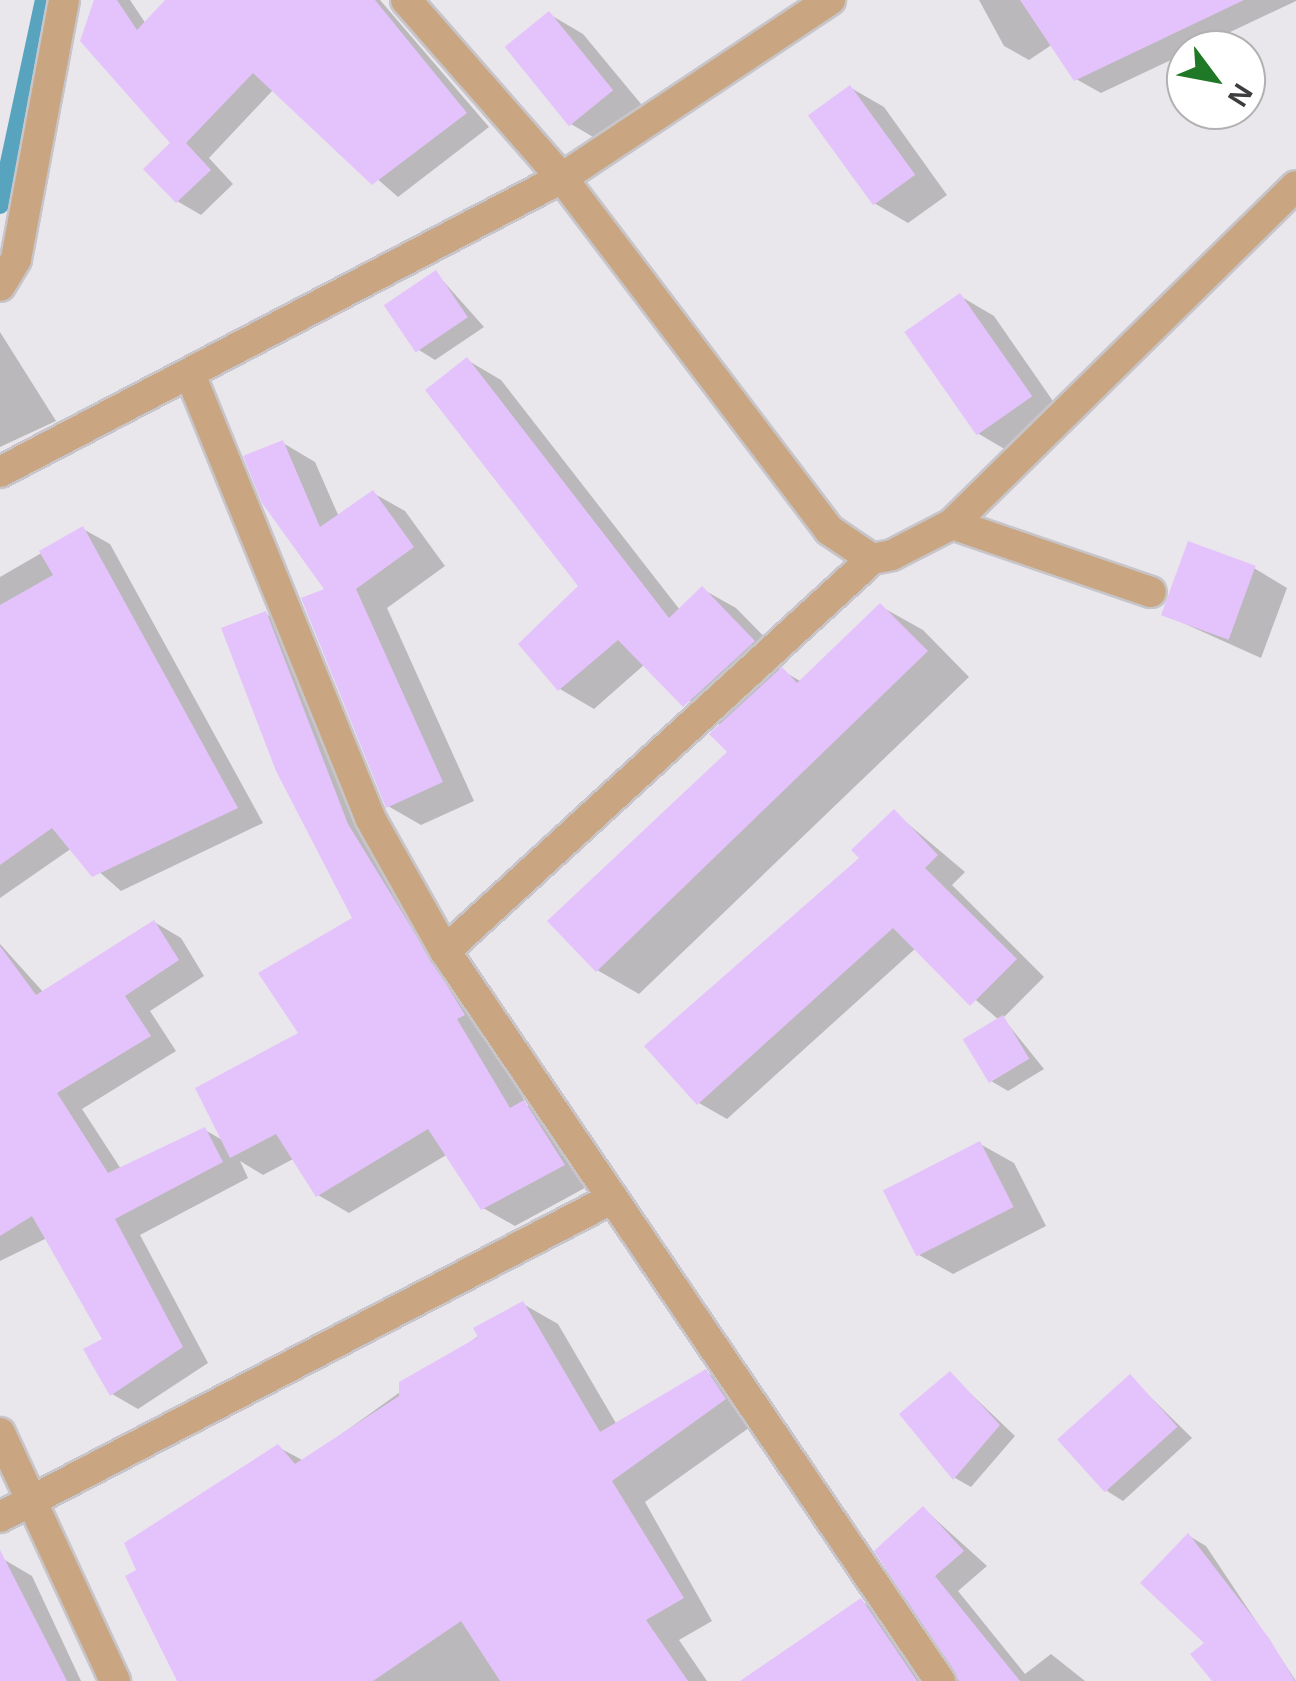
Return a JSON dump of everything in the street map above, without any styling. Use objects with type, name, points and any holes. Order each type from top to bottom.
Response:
[{"type":"street","points":[[0,286],[16,259],[64,0]]},
{"type":"street","points":[[406,0],[562,178],[805,501],[872,559]]},
{"type":"street","points":[[0,472],[562,178],[830,0]]},
{"type":"street","points":[[445,951],[872,559],[952,524],[1296,186]]},
{"type":"street","points":[[190,374],[370,818],[445,951],[940,1681]]},
{"type":"street","points":[[952,524],[1151,592]]},
{"type":"street","points":[[0,1517],[613,1198]]},
{"type":"street","points":[[0,1433],[114,1681]]},
{"type":"building","points":[[94,0],[117,0],[137,30],[165,0],[375,0],[467,113],[372,185],[253,73],[186,143],[211,170],[176,203],[143,169],[170,143],[80,41]]},
{"type":"building","points":[[1020,0],[1244,0],[1181,30],[1166,30],[1166,37],[1074,81]]},
{"type":"building","points":[[549,11],[613,90],[569,126],[505,47]]},
{"type":"building","points":[[850,85],[915,175],[873,205],[808,116]]},
{"type":"building","points":[[436,270],[468,317],[416,352],[384,305]]},
{"type":"building","points":[[960,293],[1032,396],[977,435],[904,332]]},
{"type":"building","points":[[467,357],[669,618],[702,586],[755,641],[683,707],[618,640],[558,691],[518,644],[578,586],[425,390]]},
{"type":"building","points":[[283,440],[320,527],[373,490],[414,547],[356,589],[443,782],[386,808],[301,598],[324,589],[262,503],[243,456]]},
{"type":"building","points":[[83,526],[238,808],[92,877],[52,828],[0,865],[0,605],[53,575],[39,551]]},
{"type":"building","points":[[1188,541],[1256,566],[1229,640],[1161,615]]},
{"type":"building","points":[[880,603],[928,651],[596,972],[547,921],[727,752],[709,734],[782,667],[797,683]]},
{"type":"building","points":[[266,611],[348,824],[465,1015],[457,1019],[510,1108],[524,1100],[565,1165],[481,1210],[428,1129],[316,1197],[276,1134],[230,1158],[195,1088],[298,1033],[258,973],[352,918],[276,771],[221,628]]},
{"type":"building","points":[[894,809],[938,855],[925,868],[1017,959],[970,1006],[893,928],[697,1105],[644,1046],[859,858],[851,850]]},
{"type":"building","points":[[154,920],[179,960],[125,996],[151,1036],[57,1093],[108,1173],[205,1127],[223,1162],[115,1219],[183,1347],[110,1396],[83,1349],[102,1339],[32,1216],[0,1236],[0,946],[36,995]]},
{"type":"building","points":[[1003,1015],[1029,1059],[989,1083],[963,1039]]},
{"type":"building","points":[[980,1141],[1014,1207],[916,1256],[883,1190]]},
{"type":"building","points":[[523,1301],[600,1432],[706,1369],[726,1399],[612,1481],[684,1598],[646,1620],[688,1681],[500,1681],[461,1621],[373,1681],[177,1681],[125,1576],[136,1570],[124,1543],[278,1444],[295,1464],[399,1396],[399,1382],[478,1337],[473,1328]]},
{"type":"building","points":[[950,1371],[1000,1425],[953,1480],[899,1414]]},
{"type":"building","points":[[1130,1374],[1178,1427],[1105,1492],[1057,1440]]},
{"type":"building","points":[[923,1506],[964,1551],[935,1576],[1020,1681],[959,1681],[874,1551]]},
{"type":"building","points":[[1188,1533],[1269,1638],[1295,1681],[1212,1681],[1190,1654],[1204,1643],[1140,1583]]},
{"type":"building","points":[[0,1550],[67,1681],[0,1681]]},
{"type":"building","points":[[861,1598],[917,1681],[740,1681]]},
{"type":"waterway","points":[[0,205],[44,0]]}]
